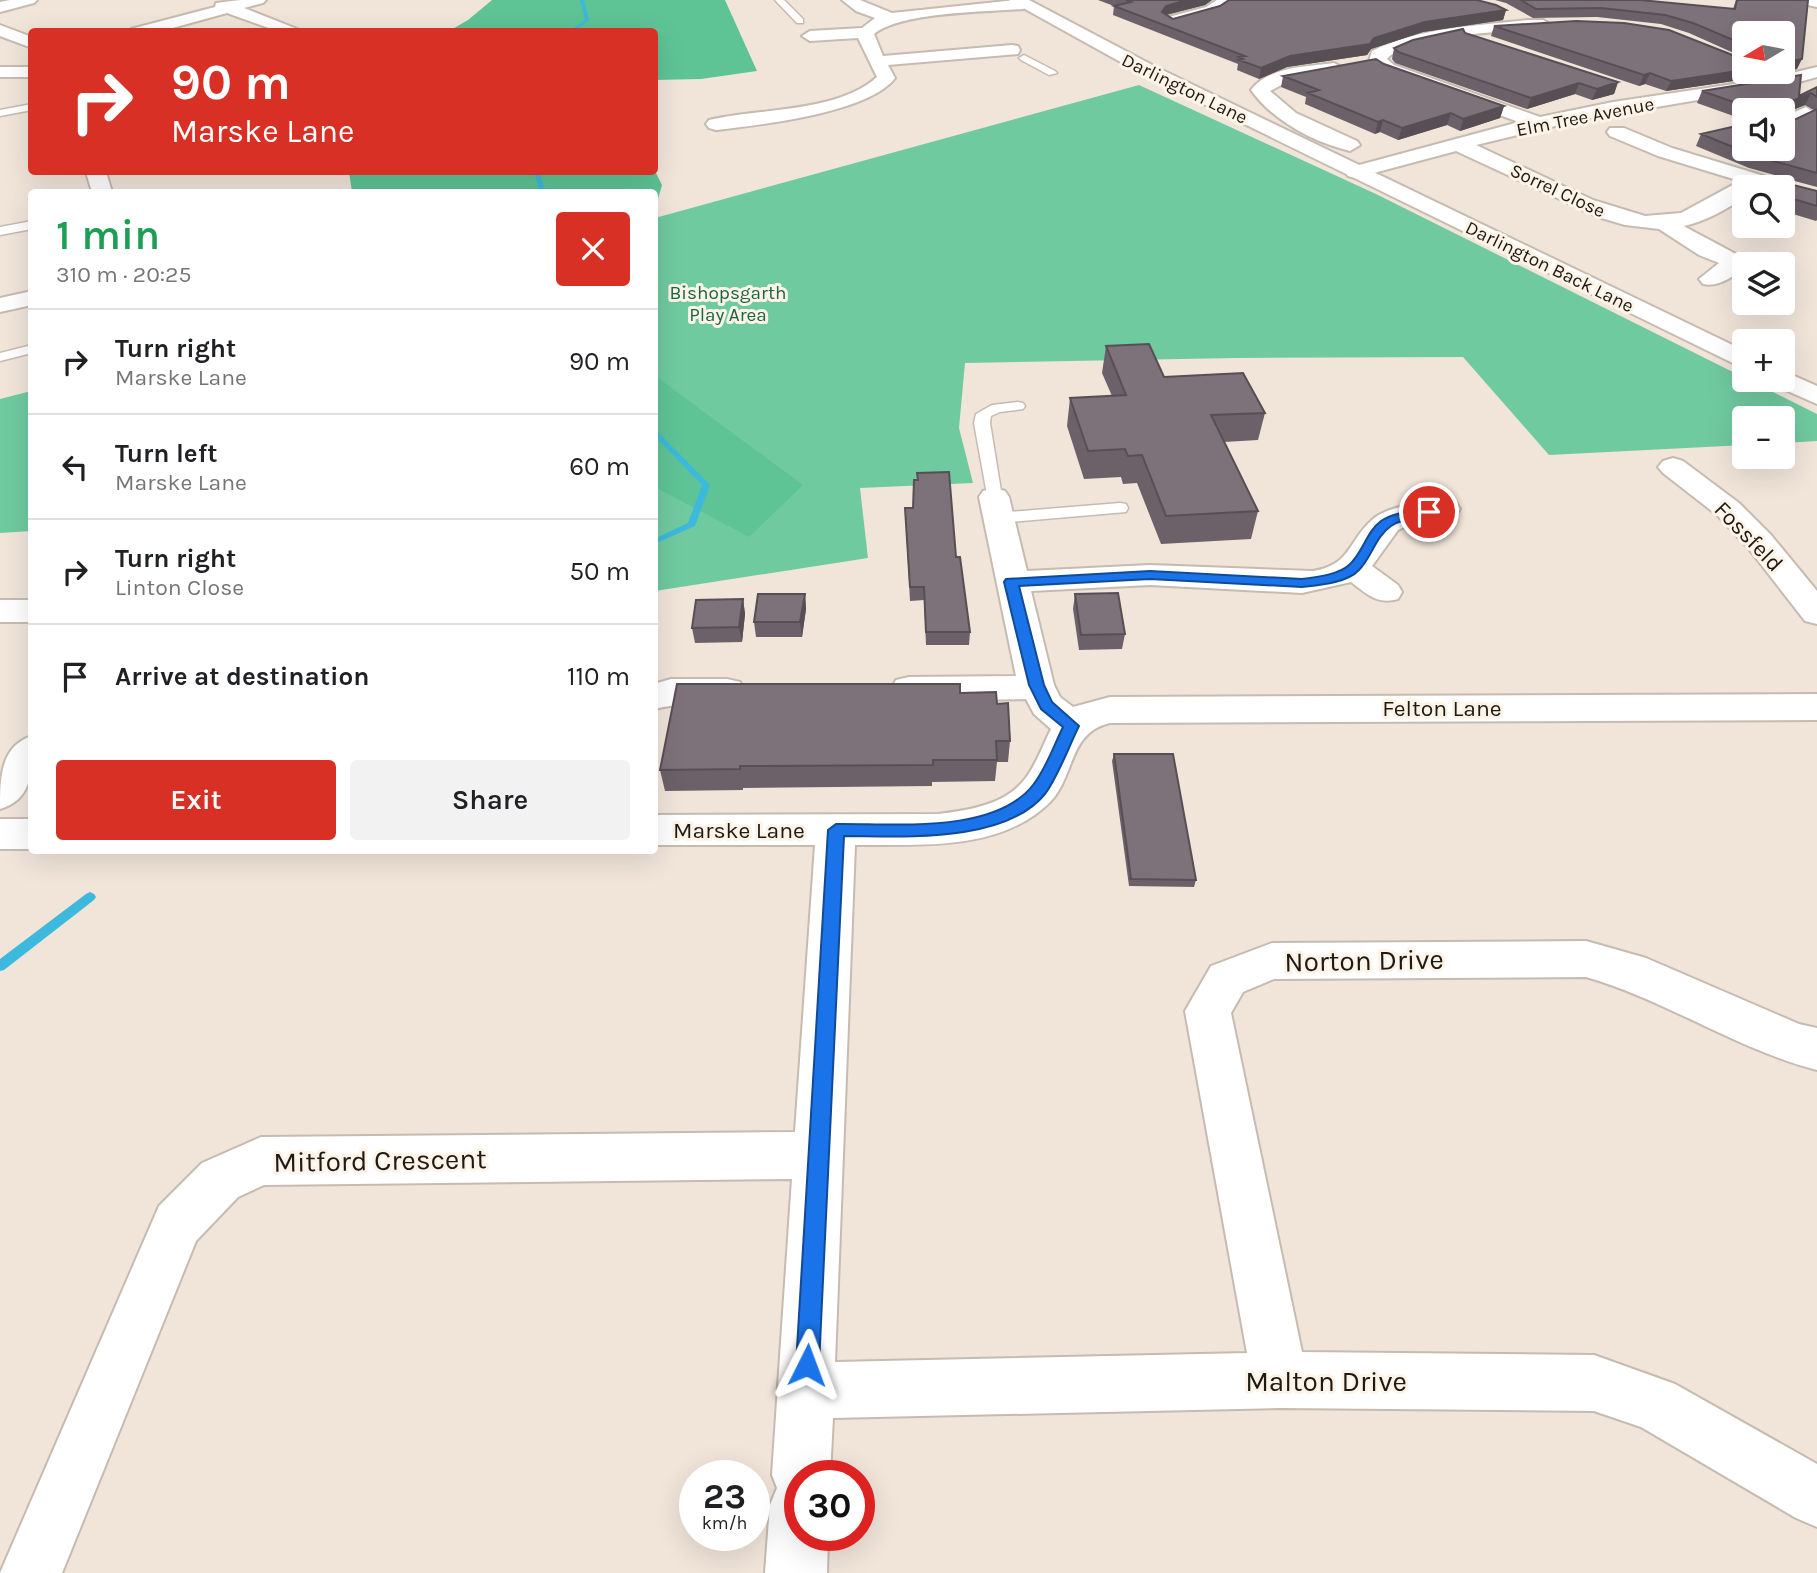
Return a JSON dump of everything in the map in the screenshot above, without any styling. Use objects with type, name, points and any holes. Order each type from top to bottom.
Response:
[{"type":"street","points":[[0,7],[29,0]]},
{"type":"street","points":[[203,0],[286,28]]},
{"type":"street","points":[[152,28],[258,0]]},
{"type":"street","points":[[850,0],[862,8],[890,18]]},
{"type":"street","points":[[1172,16],[1191,16],[1212,10],[1228,0]]},
{"type":"street","points":[[1803,0],[1817,2]]},
{"type":"street","points":[[810,36],[866,33],[879,22],[890,18],[1020,2]]},
{"type":"street","name":"Darlington Lane","points":[[1020,2],[1150,71],[1355,172]]},
{"type":"street","points":[[1508,13],[1528,25]]},
{"type":"street","points":[[800,21],[810,36],[816,54]]},
{"type":"street","points":[[1378,61],[1378,55],[1408,42],[1528,25],[1559,26]]},
{"type":"street","points":[[0,30],[28,41]]},
{"type":"street","points":[[708,104],[718,129],[860,95],[882,84],[886,78],[866,40],[866,33]]},
{"type":"street","points":[[1460,33],[1497,47]]},
{"type":"street","points":[[879,61],[1012,50]]},
{"type":"street","points":[[1350,145],[1285,117],[1269,103],[1261,90],[1266,83],[1281,77],[1378,61],[1388,69],[1538,123]]},
{"type":"street","points":[[0,72],[28,70]]},
{"type":"street","name":"Elm Tree Avenue","points":[[1796,78],[1817,72]]},
{"type":"street","name":"Elm Tree Avenue","points":[[1355,172],[1538,123],[1762,84]]},
{"type":"street","points":[[1310,127],[1329,123]]},
{"type":"street","points":[[1617,132],[1649,140],[1665,152],[1741,175]]},
{"type":"street","name":"Sorrel Close","points":[[1457,144],[1616,216],[1663,222],[1698,214],[1732,194]]},
{"type":"street","name":"Darlington Back Lane","points":[[1355,172],[1732,354]]},
{"type":"street","name":"Sorrel Close","points":[[1663,222],[1707,250],[1744,257],[1711,279]]},
{"type":"street","points":[[0,306],[28,299]]},
{"type":"street","points":[[1795,385],[1817,396]]},
{"type":"street","name":"Fossfeld","points":[[1673,467],[1728,509],[1817,613]]},
{"type":"street","points":[[995,508],[1037,685],[1046,705],[1071,726]]},
{"type":"street","points":[[1011,582],[1150,575],[1302,583],[1326,580],[1354,569],[1376,534],[1386,524],[1400,517],[1445,509]]},
{"type":"street","points":[[1354,569],[1386,593]]},
{"type":"street","points":[[0,611],[28,611]]},
{"type":"street","points":[[878,689],[1021,688],[1037,685]]},
{"type":"street","points":[[658,696],[671,691],[754,691]]},
{"type":"street","name":"Felton Lane","points":[[1071,726],[1088,715],[1110,710],[1817,707]]},
{"type":"street","name":"Marske Lane","points":[[658,830],[939,829],[997,818],[1017,808],[1039,789],[1071,726]]},
{"type":"street","points":[[0,795],[28,755]]},
{"type":"street","points":[[803,1460],[836,830]]},
{"type":"street","points":[[0,834],[28,834]]},
{"type":"street","name":"Norton Drive","points":[[1280,1380],[1208,1011],[1227,979],[1272,961],[1586,959],[1630,971],[1793,1043],[1817,1049]]},
{"type":"street","name":"Mitford Crescent","points":[[31,1573],[177,1224],[220,1180],[261,1161],[817,1155]]},
{"type":"street","name":"Malton Drive","points":[[806,1391],[1280,1380],[1594,1383],[1655,1404],[1817,1497]]},
{"type":"street","points":[[796,1573],[797,1551]]},
{"type":"lane","points":[[779,0],[800,21]]},
{"type":"lane","points":[[1012,50],[1052,73]]},
{"type":"lane","points":[[0,113],[28,108]]},
{"type":"lane","points":[[0,232],[28,226]]},
{"type":"lane","points":[[0,357],[28,350]]},
{"type":"lane","points":[[1018,406],[996,408],[984,414],[982,423],[995,508],[1120,508]]},
{"type":"green space","points":[[492,0],[725,0],[757,71],[701,79],[658,80],[658,28],[454,28]]},
{"type":"green space","name":"Bishopsgarth Play Area","points":[[1139,85],[1376,194],[1732,372],[1732,392],[1773,392],[1817,414],[1817,441],[1795,442],[1795,406],[1732,406],[1732,446],[1549,455],[1463,357],[965,363],[959,428],[973,483],[860,488],[868,558],[658,591],[658,217]]},
{"type":"green space","points":[[349,175],[657,175],[662,185],[658,199],[658,189],[352,189]]},
{"type":"green space","points":[[658,378],[803,485],[749,537],[658,489]]},
{"type":"green space","points":[[28,392],[28,531],[0,533],[0,399]]},
{"type":"building","points":[[1126,0],[1187,0],[1166,6],[1162,12],[1173,19],[1220,6],[1229,0],[1477,0],[1506,10],[1425,22],[1374,38],[1370,44],[1290,56],[1261,68],[1239,60],[1243,59],[1239,57],[1245,56],[1114,6],[1131,2]]},
{"type":"building","points":[[1521,0],[1640,0],[1735,9],[1737,0],[1808,0],[1802,59],[1796,60],[1796,21],[1732,21],[1732,40],[1693,23],[1665,15],[1601,8],[1536,9]]},
{"type":"building","points":[[1576,21],[1624,23],[1669,30],[1732,55],[1732,72],[1671,81],[1650,73],[1644,75],[1494,26]]},
{"type":"building","points":[[1463,29],[1465,33],[1618,82],[1597,89],[1579,83],[1531,98],[1398,52],[1394,48],[1413,40]]},
{"type":"building","points":[[1376,59],[1504,106],[1463,119],[1451,113],[1402,128],[1383,120],[1378,122],[1308,93],[1319,90],[1283,76]]},
{"type":"building","points":[[1801,75],[1799,96],[1817,87],[1817,97],[1811,93],[1795,100],[1732,98],[1732,102],[1702,91],[1745,84],[1796,84],[1796,76]]},
{"type":"building","points":[[1817,109],[1817,173],[1773,161],[1795,161],[1795,120]]},
{"type":"building","points":[[1732,127],[1732,147],[1701,134]]},
{"type":"building","points":[[1795,186],[1817,191],[1817,206],[1795,200]]},
{"type":"building","points":[[1149,344],[1164,377],[1243,373],[1265,413],[1211,415],[1258,511],[1166,516],[1142,455],[1128,456],[1125,449],[1088,451],[1070,398],[1126,395],[1106,346]]},
{"type":"building","points":[[949,472],[956,557],[960,557],[970,632],[926,632],[924,587],[910,587],[905,508],[913,508],[914,480],[918,480],[917,473]]},
{"type":"building","points":[[1118,593],[1125,634],[1081,635],[1075,594]]},
{"type":"building","points":[[758,594],[805,594],[800,622],[754,622]]},
{"type":"building","points":[[743,599],[739,627],[692,628],[696,600]]},
{"type":"building","points":[[677,684],[960,684],[960,693],[996,692],[997,704],[1008,703],[1010,741],[996,741],[997,760],[933,760],[933,765],[740,766],[740,769],[660,770]]},
{"type":"building","points":[[1114,754],[1173,754],[1196,880],[1131,879]]},
{"type":"waterway","points":[[576,28],[587,20],[582,0]]},
{"type":"waterway","points":[[537,175],[542,189]]},
{"type":"waterway","points":[[658,434],[706,485],[692,524],[658,540]]},
{"type":"waterway","points":[[0,966],[90,897]]},
{"type":"route","points":[[807,1365],[836,830],[939,829],[978,824],[1017,808],[1039,789],[1071,726],[1046,705],[1037,685],[1011,582],[1150,575],[1302,583],[1326,580],[1354,569],[1376,534],[1386,524],[1400,517],[1429,512]]}]
